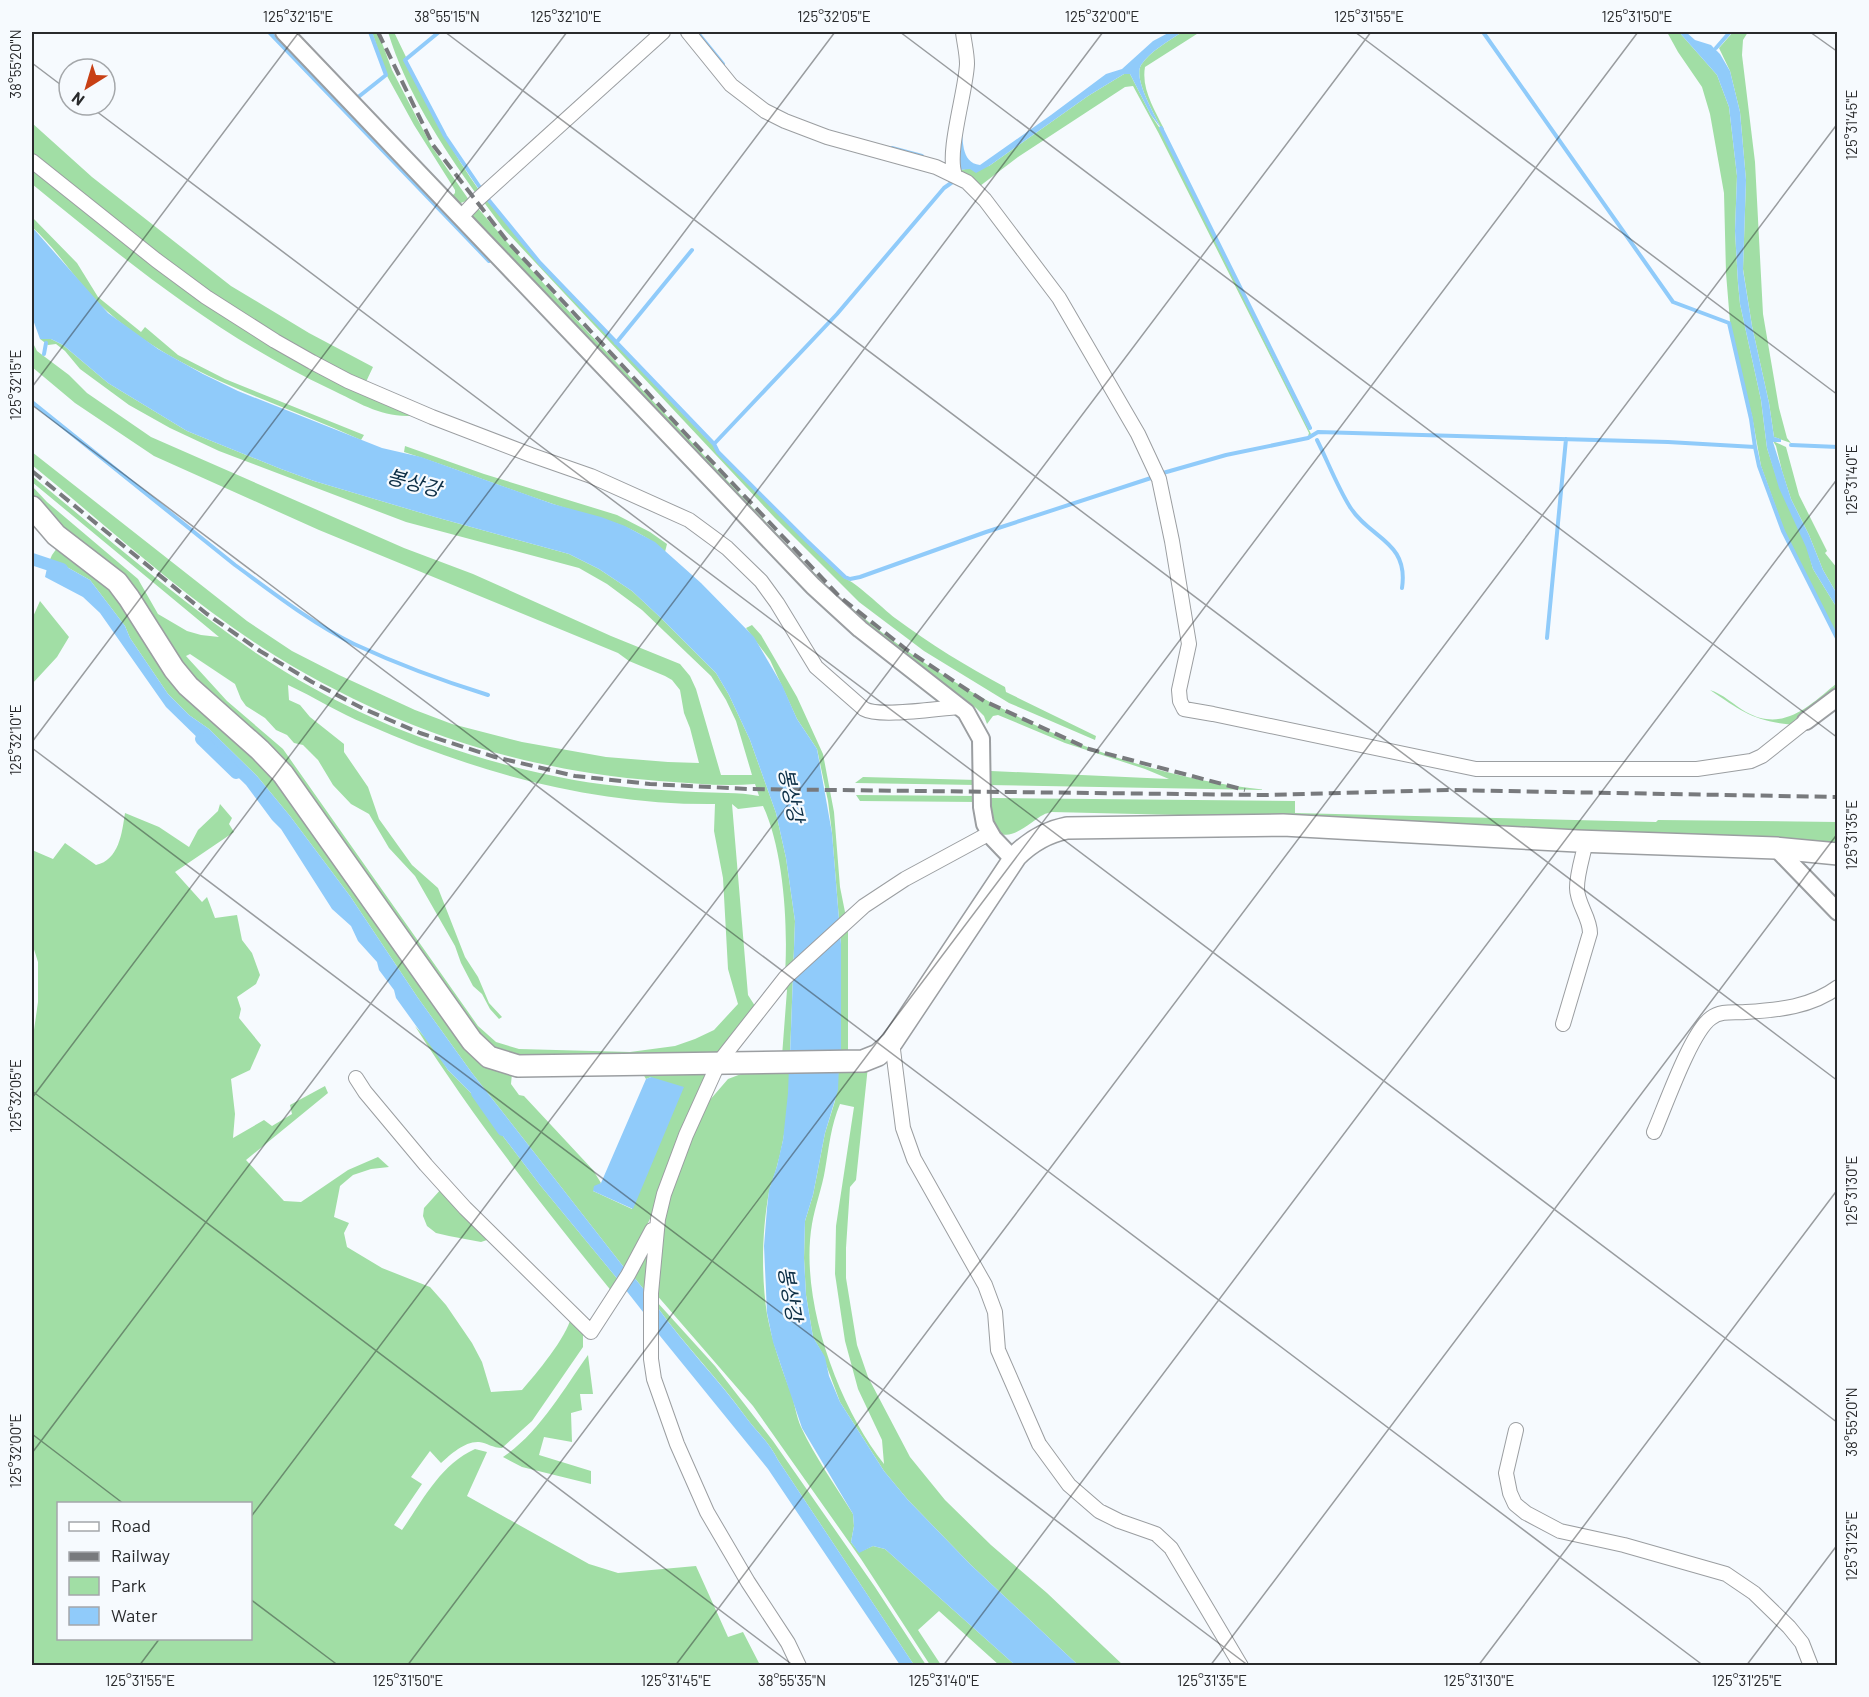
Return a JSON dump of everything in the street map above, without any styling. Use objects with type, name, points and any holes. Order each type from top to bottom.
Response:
[{"type":"main road","points":[[32,507],[56,535],[117,582],[174,669],[188,686],[260,750],[283,774],[472,1041],[489,1057],[507,1064],[528,1067],[863,1061],[878,1055],[892,1042],[1014,860],[1024,848],[1045,834],[1067,828],[1283,825],[1586,841],[1776,848],[1838,854]]},
{"type":"street","points":[[284,32],[820,593],[860,629],[966,712],[981,740],[982,807],[985,824],[1014,860]]},
{"type":"street","points":[[461,217],[663,32]]},
{"type":"street","points":[[688,32],[731,85],[765,111],[827,137],[936,167],[967,182],[985,200],[1059,298],[1138,434],[1159,479],[1189,644],[1179,690],[1180,701],[1184,709],[1476,769],[1512,771],[1697,769],[1751,761],[1774,749],[1838,697]]},
{"type":"street","points":[[955,175],[952,168],[967,64],[963,32]]},
{"type":"street","points":[[32,161],[206,297],[312,362],[348,381],[413,409],[591,476],[689,520],[727,548],[761,581],[816,667],[869,712],[884,713],[960,707]]},
{"type":"street","points":[[799,1665],[788,1643],[748,1582],[707,1512],[676,1444],[654,1380],[651,1359],[651,1293],[658,1219],[664,1194],[686,1135],[719,1062],[785,978],[864,906],[905,879],[990,833]]},
{"type":"street","points":[[1563,1024],[1590,933],[1590,923],[1581,905],[1577,889],[1586,841]]},
{"type":"street","points":[[1776,848],[1838,912]]},
{"type":"street","points":[[1654,1132],[1693,1040],[1711,1017],[1726,1012],[1790,1009],[1825,997],[1838,987]]},
{"type":"street","points":[[892,1042],[903,1128],[914,1158],[985,1285],[995,1312],[998,1350],[1039,1444],[1069,1485],[1099,1511],[1155,1534],[1171,1548],[1241,1665]]},
{"type":"street","points":[[356,1078],[426,1165],[465,1208],[591,1332],[628,1275],[658,1219]]},
{"type":"street","points":[[1516,1430],[1506,1473],[1515,1504],[1526,1514],[1560,1531],[1624,1545],[1726,1574],[1754,1593],[1789,1627],[1802,1643],[1811,1665]]},
{"type":"green space","points":[[372,32],[378,32],[392,70],[432,147],[469,200],[458,204],[450,198],[455,190],[414,125],[387,76]]},
{"type":"green space","points":[[388,32],[394,32],[406,57],[404,59],[431,111],[481,193],[477,195],[450,157],[426,117],[404,75]]},
{"type":"green space","points":[[1182,32],[1200,32],[1145,67],[1147,91],[1164,129],[1161,128],[1142,88],[1139,71],[1149,55]]},
{"type":"green space","points":[[1667,32],[1679,32],[1717,75],[1729,107],[1737,176],[1735,231],[1740,304],[1761,400],[1767,448],[1780,488],[1807,547],[1813,569],[1837,608],[1837,637],[1784,530],[1761,466],[1730,322],[1724,193],[1710,114],[1702,87]]},
{"type":"green space","points":[[1733,32],[1748,32],[1743,40],[1742,55],[1755,162],[1763,314],[1779,408],[1787,438],[1791,443],[1774,437],[1743,269],[1746,180],[1740,112],[1730,71],[1719,48]]},
{"type":"green space","points":[[1124,74],[1130,74],[1161,130],[1311,434],[1308,436],[1309,433],[1133,86],[1125,87],[1018,157],[980,186],[956,171],[959,137],[958,170],[989,166],[1088,96]]},
{"type":"green space","points":[[32,123],[92,177],[231,286],[309,333],[373,367],[365,384],[344,376],[206,292],[32,157]]},
{"type":"green space","points":[[32,165],[219,309],[420,415],[395,415],[374,410],[289,368],[212,322],[138,269],[32,184]]},
{"type":"green space","points":[[486,198],[540,264],[718,452],[844,578],[908,628],[1005,687],[1006,692],[1096,736],[1095,740],[1009,703],[924,651],[859,602],[775,518],[503,228],[483,201]]},
{"type":"green space","points":[[477,207],[581,324],[806,564],[847,604],[892,640],[940,673],[990,702],[1098,751],[1153,769],[1210,782],[1267,790],[988,785],[991,771],[1169,779],[1065,743],[998,715],[993,716],[987,724],[984,716],[976,708],[893,648],[841,605],[471,217]]},
{"type":"green space","points":[[32,217],[77,263],[98,297],[141,332],[145,327],[178,355],[225,379],[364,435],[361,440],[198,371],[137,335],[108,312],[88,292],[52,247],[32,227]]},
{"type":"green space","points":[[40,339],[51,339],[63,345],[108,383],[187,431],[314,481],[569,554],[599,569],[632,591],[662,619],[716,673],[729,695],[750,740],[776,813],[786,858],[795,921],[790,1056],[782,1056],[787,990],[784,987],[786,944],[784,895],[776,847],[763,806],[738,809],[732,804],[748,995],[755,1006],[719,1055],[522,1061],[487,1045],[175,653],[32,494],[32,486],[47,502],[138,579],[158,614],[187,631],[219,637],[32,482],[32,476],[142,567],[256,653],[329,697],[368,716],[408,733],[490,760],[574,780],[635,788],[759,796],[755,784],[707,784],[606,775],[554,767],[503,755],[453,740],[356,700],[309,676],[263,648],[203,606],[32,465],[32,452],[247,621],[292,651],[339,675],[415,710],[452,724],[522,742],[606,757],[699,763],[684,713],[680,690],[672,680],[629,661],[618,653],[319,530],[154,456],[75,403],[32,367],[32,341],[37,351],[69,375],[87,393],[151,437],[404,548],[473,574],[611,636],[680,664],[690,676],[696,689],[721,775],[752,775],[736,721],[711,676],[642,610],[607,584],[579,568],[406,522],[219,451],[170,428],[129,405],[80,369],[56,344],[48,345]],"holes":[[[190,654],[235,684],[246,706],[265,718],[276,730],[287,735],[294,743],[303,745],[318,760],[333,785],[351,804],[369,814],[389,848],[415,876],[455,946],[473,986],[482,994],[490,1009],[499,1019],[502,1017],[489,1003],[478,977],[465,957],[438,888],[412,865],[379,819],[368,787],[344,752],[344,744],[310,717],[300,705],[289,700],[288,685],[346,715],[408,742],[536,783],[625,799],[715,804],[714,831],[723,878],[728,969],[738,1004],[714,1030],[675,1046],[630,1052],[519,1049],[496,1042],[478,1026],[283,749],[227,701],[186,656]]]},
{"type":"green space","points":[[1773,441],[1786,447],[1799,495],[1827,551],[1825,553],[1837,568],[1837,594],[1823,570],[1791,499]]},
{"type":"green space","points":[[405,446],[484,474],[617,515],[650,532],[667,544],[665,552],[641,534],[627,528],[404,452]]},
{"type":"green space","points":[[57,548],[83,560],[255,751],[485,1061],[704,1070],[705,1077],[655,1208],[626,1270],[472,1073],[418,998],[350,896],[290,816],[257,776],[209,729],[189,715],[168,694],[130,638],[125,626],[90,580],[65,566],[48,564]],"holes":[[[512,1073],[643,1074],[646,1079],[651,1077],[632,1209],[593,1191],[601,1183],[593,1170],[524,1096],[519,1095],[511,1084]]]},
{"type":"green space","points":[[40,601],[69,637],[57,657],[32,684],[32,619]]},
{"type":"green space","points":[[752,625],[761,635],[797,697],[823,754],[834,812],[840,887],[848,927],[848,1055],[841,1055],[841,944],[832,833],[817,749],[797,719],[770,660],[746,628]]},
{"type":"green space","points":[[1837,683],[1837,691],[1794,725],[1758,718],[1749,714],[1731,704],[1710,690],[1746,712],[1760,718],[1772,719],[1796,714]]},
{"type":"green space","points":[[863,777],[977,780],[976,785],[855,783]]},
{"type":"green space","points":[[856,795],[977,796],[978,802],[860,801]]},
{"type":"green space","points":[[990,798],[1295,801],[1295,813],[1656,822],[1658,820],[1837,822],[1837,846],[1221,816],[1052,812],[1044,814],[1019,831],[1005,835],[994,826]]},
{"type":"green space","points":[[220,804],[232,818],[229,824],[234,832],[175,872],[202,902],[207,897],[215,918],[237,915],[242,940],[252,953],[260,975],[256,984],[237,997],[241,1009],[239,1018],[261,1045],[250,1070],[231,1079],[235,1114],[233,1138],[264,1120],[272,1126],[292,1114],[290,1105],[325,1086],[328,1093],[246,1160],[284,1201],[301,1202],[348,1170],[378,1157],[389,1167],[371,1169],[353,1175],[340,1186],[334,1217],[349,1223],[344,1233],[347,1247],[382,1268],[430,1287],[446,1305],[472,1343],[482,1362],[491,1392],[522,1390],[564,1335],[571,1317],[583,1331],[583,1347],[532,1421],[502,1448],[474,1442],[458,1449],[441,1463],[430,1451],[411,1477],[422,1484],[394,1525],[402,1530],[442,1473],[452,1464],[475,1449],[487,1452],[467,1496],[589,1564],[618,1573],[696,1566],[728,1637],[743,1632],[760,1665],[32,1665],[32,1044],[38,1002],[38,962],[32,943],[32,850],[53,859],[65,843],[96,865],[104,862],[110,858],[118,845],[125,813],[159,827],[189,847],[198,830],[218,811]]},
{"type":"green space","points":[[415,1026],[431,1044],[448,1070],[493,1115],[499,1131],[540,1185],[620,1282],[613,1293],[510,1162],[461,1095]]},
{"type":"green space","points":[[789,1066],[785,1129],[769,1192],[763,1269],[769,1324],[799,1423],[853,1514],[854,1526],[851,1542],[859,1552],[873,1546],[885,1549],[1015,1665],[999,1665],[939,1611],[918,1630],[941,1665],[930,1665],[861,1559],[753,1406],[655,1293],[665,1217],[678,1169],[695,1127],[709,1101],[728,1079],[749,1071]]},
{"type":"green space","points":[[839,1066],[868,1066],[856,1180],[850,1187],[846,1278],[857,1345],[868,1377],[910,1457],[945,1500],[1123,1665],[1078,1665],[971,1565],[908,1500],[884,1471],[840,1402],[821,1351],[813,1337],[806,1295],[804,1258],[805,1221],[813,1195],[825,1133],[835,1101]],"holes":[[[840,1104],[854,1107],[836,1226],[835,1274],[845,1341],[858,1389],[882,1440],[884,1464],[867,1440],[838,1382],[817,1318],[811,1285],[809,1253],[812,1224],[824,1177],[832,1128]]]},
{"type":"green space","points":[[442,1188],[490,1239],[481,1242],[449,1236],[436,1233],[427,1226],[423,1216],[424,1208]]},
{"type":"green space","points":[[651,1247],[650,1297],[633,1276],[646,1248]]},
{"type":"green space","points":[[657,1302],[715,1366],[773,1441],[875,1587],[926,1665],[914,1665],[771,1448],[668,1322],[658,1308]]},
{"type":"green space","points":[[588,1355],[593,1394],[580,1394],[582,1410],[571,1413],[572,1442],[544,1437],[539,1455],[591,1471],[591,1484],[522,1467],[503,1457],[528,1436],[539,1423]]},
{"type":"water","points":[[1170,32],[1182,32],[1149,55],[1139,71],[1142,88],[1161,128],[1151,115],[1130,74],[1124,74],[1088,96],[989,166],[976,173],[970,169],[958,170],[962,122],[966,154],[969,160],[980,165],[1106,74],[1122,69],[1153,41]]},
{"type":"water","points":[[1679,32],[1686,32],[1695,40],[1711,45],[1720,54],[1730,71],[1740,112],[1746,180],[1743,270],[1774,437],[1781,439],[1781,442],[1773,442],[1791,499],[1823,570],[1837,594],[1837,608],[1813,569],[1806,547],[1779,488],[1767,448],[1761,400],[1740,304],[1735,231],[1737,176],[1729,107],[1717,75]]},
{"type":"water","name":"봉상강","points":[[32,227],[108,313],[158,349],[238,391],[382,448],[421,457],[553,504],[625,526],[655,542],[701,583],[754,637],[782,685],[797,719],[817,749],[832,833],[841,944],[841,1055],[790,1056],[795,921],[786,858],[776,813],[750,740],[716,673],[632,591],[599,569],[569,554],[314,481],[187,431],[108,383],[63,345],[51,339],[40,339],[32,317]]},
{"type":"water","points":[[48,564],[65,566],[90,580],[125,626],[130,638],[168,694],[189,715],[209,729],[257,776],[290,816],[350,896],[418,998],[472,1073],[626,1270],[620,1282],[540,1185],[499,1131],[493,1115],[448,1070],[396,998],[394,990],[379,970],[377,962],[358,941],[351,926],[332,909],[281,829],[246,785],[166,707],[100,613],[83,597],[45,577]]},
{"type":"water","name":"봉상강","points":[[789,1066],[839,1066],[838,1090],[825,1133],[813,1195],[805,1221],[804,1258],[806,1295],[813,1337],[825,1357],[829,1376],[840,1402],[884,1471],[908,1500],[971,1565],[1078,1665],[1015,1665],[885,1549],[873,1546],[859,1553],[851,1542],[854,1526],[853,1514],[802,1428],[773,1342],[767,1313],[764,1246],[767,1208],[769,1190],[783,1140]]},
{"type":"water","points":[[651,1077],[684,1087],[633,1209],[593,1191],[594,1186],[601,1183],[646,1079]]},
{"type":"water","points":[[633,1276],[650,1297],[647,1317],[625,1289]]},
{"type":"water","points":[[658,1308],[771,1448],[914,1665],[900,1665],[768,1469],[656,1331]]},
{"type":"waterway","points":[[269,32],[489,261]]},
{"type":"waterway","points":[[357,98],[386,75],[370,32]]},
{"type":"waterway","points":[[439,32],[405,60],[445,136],[481,189]]},
{"type":"waterway","points":[[697,32],[723,64]]},
{"type":"waterway","points":[[1483,32],[1673,302],[1729,323],[1751,419],[1755,447]]},
{"type":"waterway","points":[[1716,48],[1730,32]]},
{"type":"waterway","points":[[1161,128],[1310,428]]},
{"type":"waterway","points":[[892,148],[922,156]]},
{"type":"waterway","points":[[714,444],[837,314],[944,188],[954,181]]},
{"type":"waterway","points":[[487,198],[540,263],[714,444],[718,452],[845,577],[850,579],[860,577],[986,532],[1151,478]]},
{"type":"waterway","points":[[616,343],[692,250]]},
{"type":"waterway","points":[[44,354],[46,343]]},
{"type":"waterway","points":[[32,402],[235,565],[308,617],[370,651],[420,672],[488,695]]},
{"type":"waterway","points":[[1163,473],[1226,455],[1308,438],[1318,432],[1668,442],[1755,447],[1759,466],[1783,531],[1838,640]]},
{"type":"waterway","points":[[1547,638],[1566,439]]},
{"type":"waterway","points":[[1317,440],[1350,507],[1358,518],[1394,550],[1400,560],[1403,572],[1402,588]]},
{"type":"waterway","points":[[1791,445],[1838,447]]},
{"type":"waterway","points":[[32,559],[62,569]]},
{"type":"waterway","points":[[201,739],[236,773]]},
{"type":"waterway","points":[[477,1093],[503,1130]]},
{"type":"railway","points":[[378,32],[433,145],[508,242],[840,597],[907,650],[984,701],[1089,749],[1245,790]]},
{"type":"railway","points":[[32,471],[207,614],[260,651],[312,682],[364,709],[420,733],[495,757],[575,776],[650,784],[749,789],[1266,795],[1448,790],[1838,797]]}]
